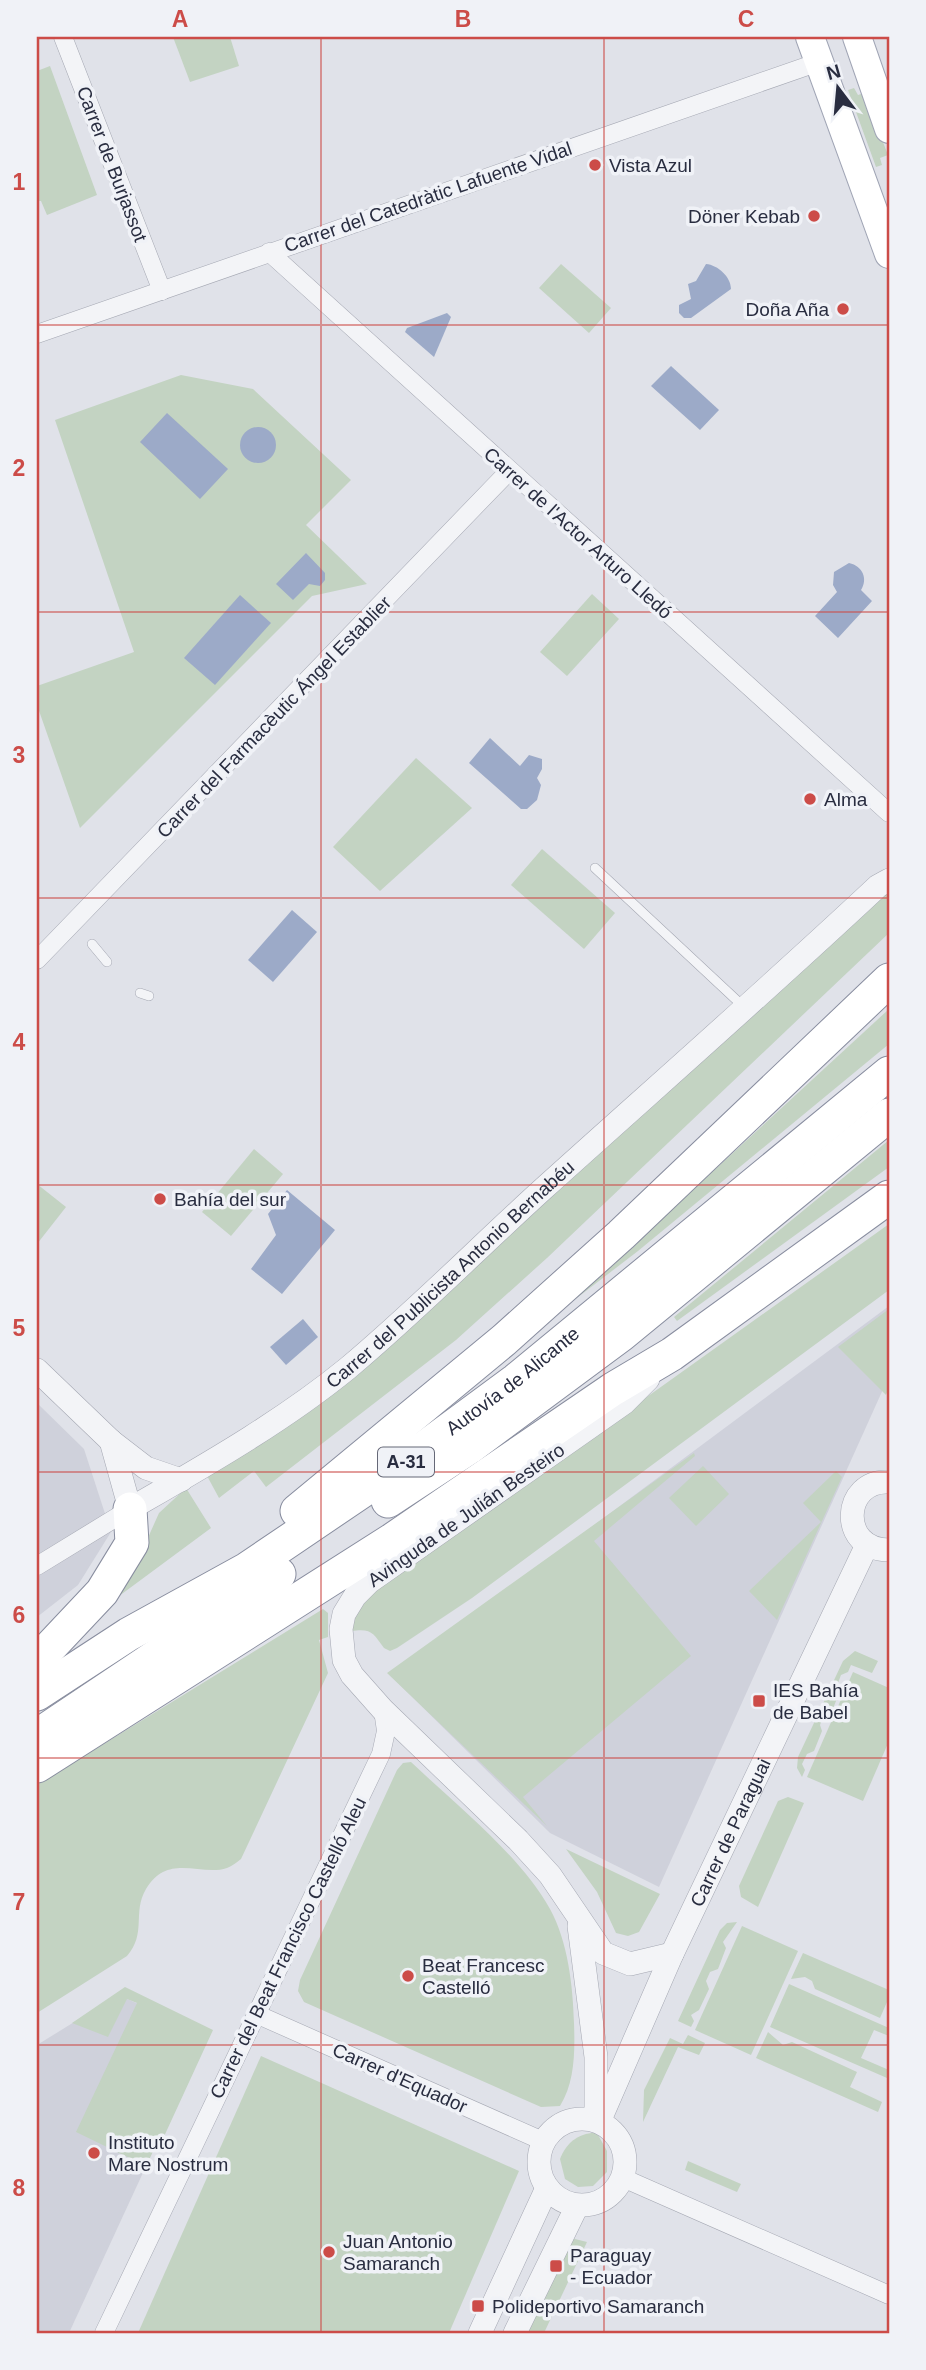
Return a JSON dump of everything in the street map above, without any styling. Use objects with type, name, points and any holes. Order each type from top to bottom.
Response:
[{"type":"highway","points":[[129,1634],[314,1498],[437,1397],[621,1234],[889,980]]},
{"type":"highway","name":"Autovía de Alicante","points":[[37,1694],[129,1634],[247,1569],[405,1462],[516,1380],[889,1073]]},
{"type":"highway","name":"Autovía de Alicante","points":[[37,1736],[470,1447],[621,1335],[889,1115]]},
{"type":"highway","points":[[37,1766],[393,1540],[613,1389],[672,1354],[889,1197]]},
{"type":"highway","points":[[37,1661],[103,1592],[132,1543],[130,1509]]},
{"type":"main road","points":[[857,37],[889,130]]},
{"type":"main road","points":[[815,49],[889,254]]},
{"type":"street","name":"Carrer de Burjassot","points":[[63,37],[162,291]]},
{"type":"street","name":"Carrer del Catedràtic Lafuente Vidal","points":[[37,334],[270,252],[815,49]]},
{"type":"street","name":"Carrer de l'Actor Arturo Lledó","points":[[270,252],[889,813]]},
{"type":"street","name":"Carrer del Farmacèutic Ángel Establier","points":[[37,960],[509,471]]},
{"type":"street","name":"Carrer del Publicista Antonio Bernabéu","points":[[130,1509],[243,1441],[346,1369],[747,1009],[878,886],[889,880]]},
{"type":"street","name":"Avinguda de Julián Besteiro","points":[[672,1354],[624,1403],[369,1582],[355,1596],[344,1614],[341,1629],[344,1660],[352,1675],[383,1710],[518,1840],[550,1875],[603,1954],[617,1962],[630,1964],[672,1954]]},
{"type":"street","points":[[37,1370],[111,1441],[146,1468],[181,1480]]},
{"type":"street","points":[[37,1566],[130,1509],[111,1441]]},
{"type":"street","points":[[878,1547],[854,1528],[853,1507],[864,1489],[888,1480]]},
{"type":"street","name":"Carrer de Paraguai","points":[[597,2122],[672,1954],[878,1547]]},
{"type":"street","name":"Carrer del Beat Francisco Castelló Aleu","points":[[104,2333],[381,1754],[386,1731],[383,1710]]},
{"type":"street","name":"Avinguda de Julián Besteiro","points":[[578,1920],[586,1959],[596,2057],[597,2122]]},
{"type":"street","name":"Carrer d'Equador","points":[[256,2014],[545,2142]]},
{"type":"street","points":[[586,2119],[597,2122],[614,2133],[624,2149],[623,2178],[612,2194],[601,2201],[577,2206],[561,2200],[547,2188],[539,2172],[539,2155],[549,2133],[565,2122],[586,2119]]},
{"type":"street","points":[[623,2178],[889,2295]]},
{"type":"street","points":[[480,2333],[547,2188]]},
{"type":"street","points":[[515,2333],[577,2206]]},
{"type":"lane","points":[[595,868],[747,1009]]},
{"type":"lane","points":[[92,944],[107,962]]},
{"type":"shaded area","points":[[889,1306],[889,1376],[659,1887],[550,1833],[391,1676]]},
{"type":"shaded area","points":[[37,1403],[84,1449],[111,1532],[78,1585],[37,1617]]},
{"type":"shaded area","name":"Instituto Mare Nostrum","points":[[118,1995],[207,2034],[69,2333],[37,2333],[37,2045]]},
{"type":"green space","points":[[173,37],[230,37],[239,66],[190,82]]},
{"type":"green space","points":[[50,66],[97,195],[47,215],[41,201],[37,201],[37,71]]},
{"type":"green space","points":[[854,88],[858,95],[864,93],[888,155],[880,158],[882,165],[876,167],[848,90]]},
{"type":"green space","points":[[561,264],[611,308],[589,333],[539,288]]},
{"type":"green space","points":[[181,375],[253,389],[351,480],[306,525],[367,584],[312,596],[80,828],[37,705],[37,686],[134,652],[55,420]]},
{"type":"green space","points":[[592,594],[619,619],[567,676],[540,652]]},
{"type":"green space","points":[[416,758],[472,808],[380,891],[333,847]]},
{"type":"green space","points":[[542,849],[615,913],[584,949],[511,885]]},
{"type":"green space","points":[[889,891],[889,933],[547,1258],[456,1340],[266,1487],[254,1471],[219,1498],[206,1474],[539,1205]]},
{"type":"green space","points":[[889,1009],[889,1044],[638,1251],[569,1304]]},
{"type":"green space","points":[[889,1140],[889,1167],[677,1321],[674,1317]]},
{"type":"green space","points":[[254,1149],[283,1174],[231,1236],[202,1212]]},
{"type":"green space","points":[[37,1184],[66,1207],[37,1244]]},
{"type":"green space","points":[[889,1224],[889,1290],[472,1598],[397,1648],[390,1651],[384,1648],[368,1631],[351,1631],[354,1618],[370,1595]]},
{"type":"green space","points":[[889,1309],[889,1387],[886,1395],[838,1347]]},
{"type":"green space","points":[[694,1453],[695,1456],[594,1541],[691,1656],[523,1797],[547,1826],[387,1673]]},
{"type":"green space","points":[[703,1466],[729,1494],[696,1526],[669,1498]]},
{"type":"green space","points":[[836,1471],[842,1477],[777,1620],[749,1591],[821,1522],[803,1503]]},
{"type":"green space","points":[[186,1488],[211,1528],[111,1602],[138,1560],[159,1513]]},
{"type":"green space","points":[[323,1609],[328,1613],[328,1637],[319,1640],[328,1673],[241,1859],[227,1868],[217,1870],[174,1868],[164,1871],[146,1889],[142,1898],[136,1939],[127,1956],[37,2013],[37,1785]]},
{"type":"green space","points":[[855,1651],[878,1661],[872,1673],[851,1665],[848,1672],[841,1675],[838,1683],[840,1691],[832,1711],[824,1714],[820,1725],[822,1731],[814,1751],[807,1754],[802,1764],[805,1770],[802,1777],[797,1768],[798,1757],[843,1661]]},
{"type":"green space","points":[[853,1672],[889,1688],[889,1741],[863,1801],[807,1777]]},
{"type":"green space","points":[[411,1762],[505,1850],[538,1889],[556,1922],[568,1964],[574,2034],[571,2077],[560,2106],[541,2107],[304,2002],[298,1991],[300,1980],[397,1770],[403,1763]]},
{"type":"green space","points":[[788,1797],[804,1803],[758,1907],[741,1897],[739,1886],[778,1801]]},
{"type":"green space","points":[[566,1849],[660,1894],[639,1932],[628,1936],[616,1933],[597,1892]]},
{"type":"green space","points":[[737,1922],[723,1942],[726,1948],[718,1969],[710,1972],[706,1981],[709,1989],[699,2010],[691,2015],[694,2021],[691,2027],[678,2021],[720,1930],[727,1923]]},
{"type":"green space","points":[[742,1926],[798,1951],[751,2055],[695,2030]]},
{"type":"green space","points":[[803,1953],[889,1990],[889,2003],[887,2002],[880,2018],[815,1989],[812,1981],[805,1977],[791,1979]]},
{"type":"green space","points":[[789,1984],[889,2028],[889,2036],[874,2030],[861,2058],[889,2070],[887,2078],[770,2027]]},
{"type":"green space","points":[[125,1987],[213,2030],[161,2143],[158,2141],[146,2166],[76,2132],[137,2003],[127,1999],[108,2037],[72,2023]]},
{"type":"green space","points":[[768,2032],[783,2045],[792,2042],[857,2072],[850,2087],[882,2102],[878,2112],[756,2058]]},
{"type":"green space","points":[[688,2035],[705,2043],[699,2055],[678,2047],[643,2122],[644,2090],[670,2038],[683,2044]]},
{"type":"green space","name":"Juan Antonio Samaranch","points":[[261,2056],[519,2171],[449,2333],[138,2333]]},
{"type":"green space","points":[[597,2133],[607,2151],[607,2172],[593,2186],[578,2187],[565,2179],[560,2159],[574,2140],[584,2134]]},
{"type":"green space","points":[[688,2161],[741,2184],[737,2192],[685,2170]]},
{"type":"green space","points":[[571,2238],[587,2242],[544,2333],[522,2333]]},
{"type":"water","points":[[706,264],[723,272],[731,289],[691,318],[684,318],[679,313],[679,305],[691,299],[688,284],[696,281]]},
{"type":"water","points":[[447,313],[451,317],[434,357],[405,332],[407,328]]},
{"type":"water","points":[[671,366],[719,410],[700,430],[651,386]]},
{"type":"water","points":[[167,413],[228,469],[200,499],[140,442]]},
{"type":"water","points":[[258,427],[270,433],[276,445],[270,457],[258,463],[246,457],[240,445],[246,433]]},
{"type":"water","points":[[306,553],[325,573],[325,580],[320,586],[309,584],[293,600],[276,584]]},
{"type":"water","points":[[849,563],[861,570],[864,582],[861,590],[872,601],[838,638],[815,616],[837,592],[833,585],[834,572]]},
{"type":"water","points":[[240,595],[271,623],[215,685],[184,658]]},
{"type":"water","points":[[490,738],[520,766],[529,755],[542,759],[542,769],[537,778],[541,785],[537,800],[527,809],[521,809],[469,763]]},
{"type":"water","points":[[292,910],[317,932],[273,982],[248,960]]},
{"type":"water","points":[[287,1190],[335,1230],[282,1294],[251,1269],[276,1235],[268,1214]]},
{"type":"water","points":[[303,1319],[318,1337],[286,1365],[270,1347]]},
{"type":"place","name":"Vista Azul","points":[[595,165]]},
{"type":"place","name":"Döner Kebab","points":[[814,216]]},
{"type":"place","name":"Doña Aña","points":[[843,309]]},
{"type":"place","name":"Alma","points":[[810,799]]},
{"type":"place","name":"Bahía del sur","points":[[160,1199]]},
{"type":"place","name":"IES Bahía de Babel","points":[[759,1701]]},
{"type":"place","name":"Beat Francesc Castelló","points":[[408,1976]]},
{"type":"place","name":"Instituto Mare Nostrum","points":[[94,2153]]},
{"type":"place","name":"Juan Antonio Samaranch","points":[[329,2252]]},
{"type":"place","name":"Paraguay - Ecuador","points":[[556,2266]]},
{"type":"place","name":"Polideportivo Samaranch","points":[[478,2306]]}]
